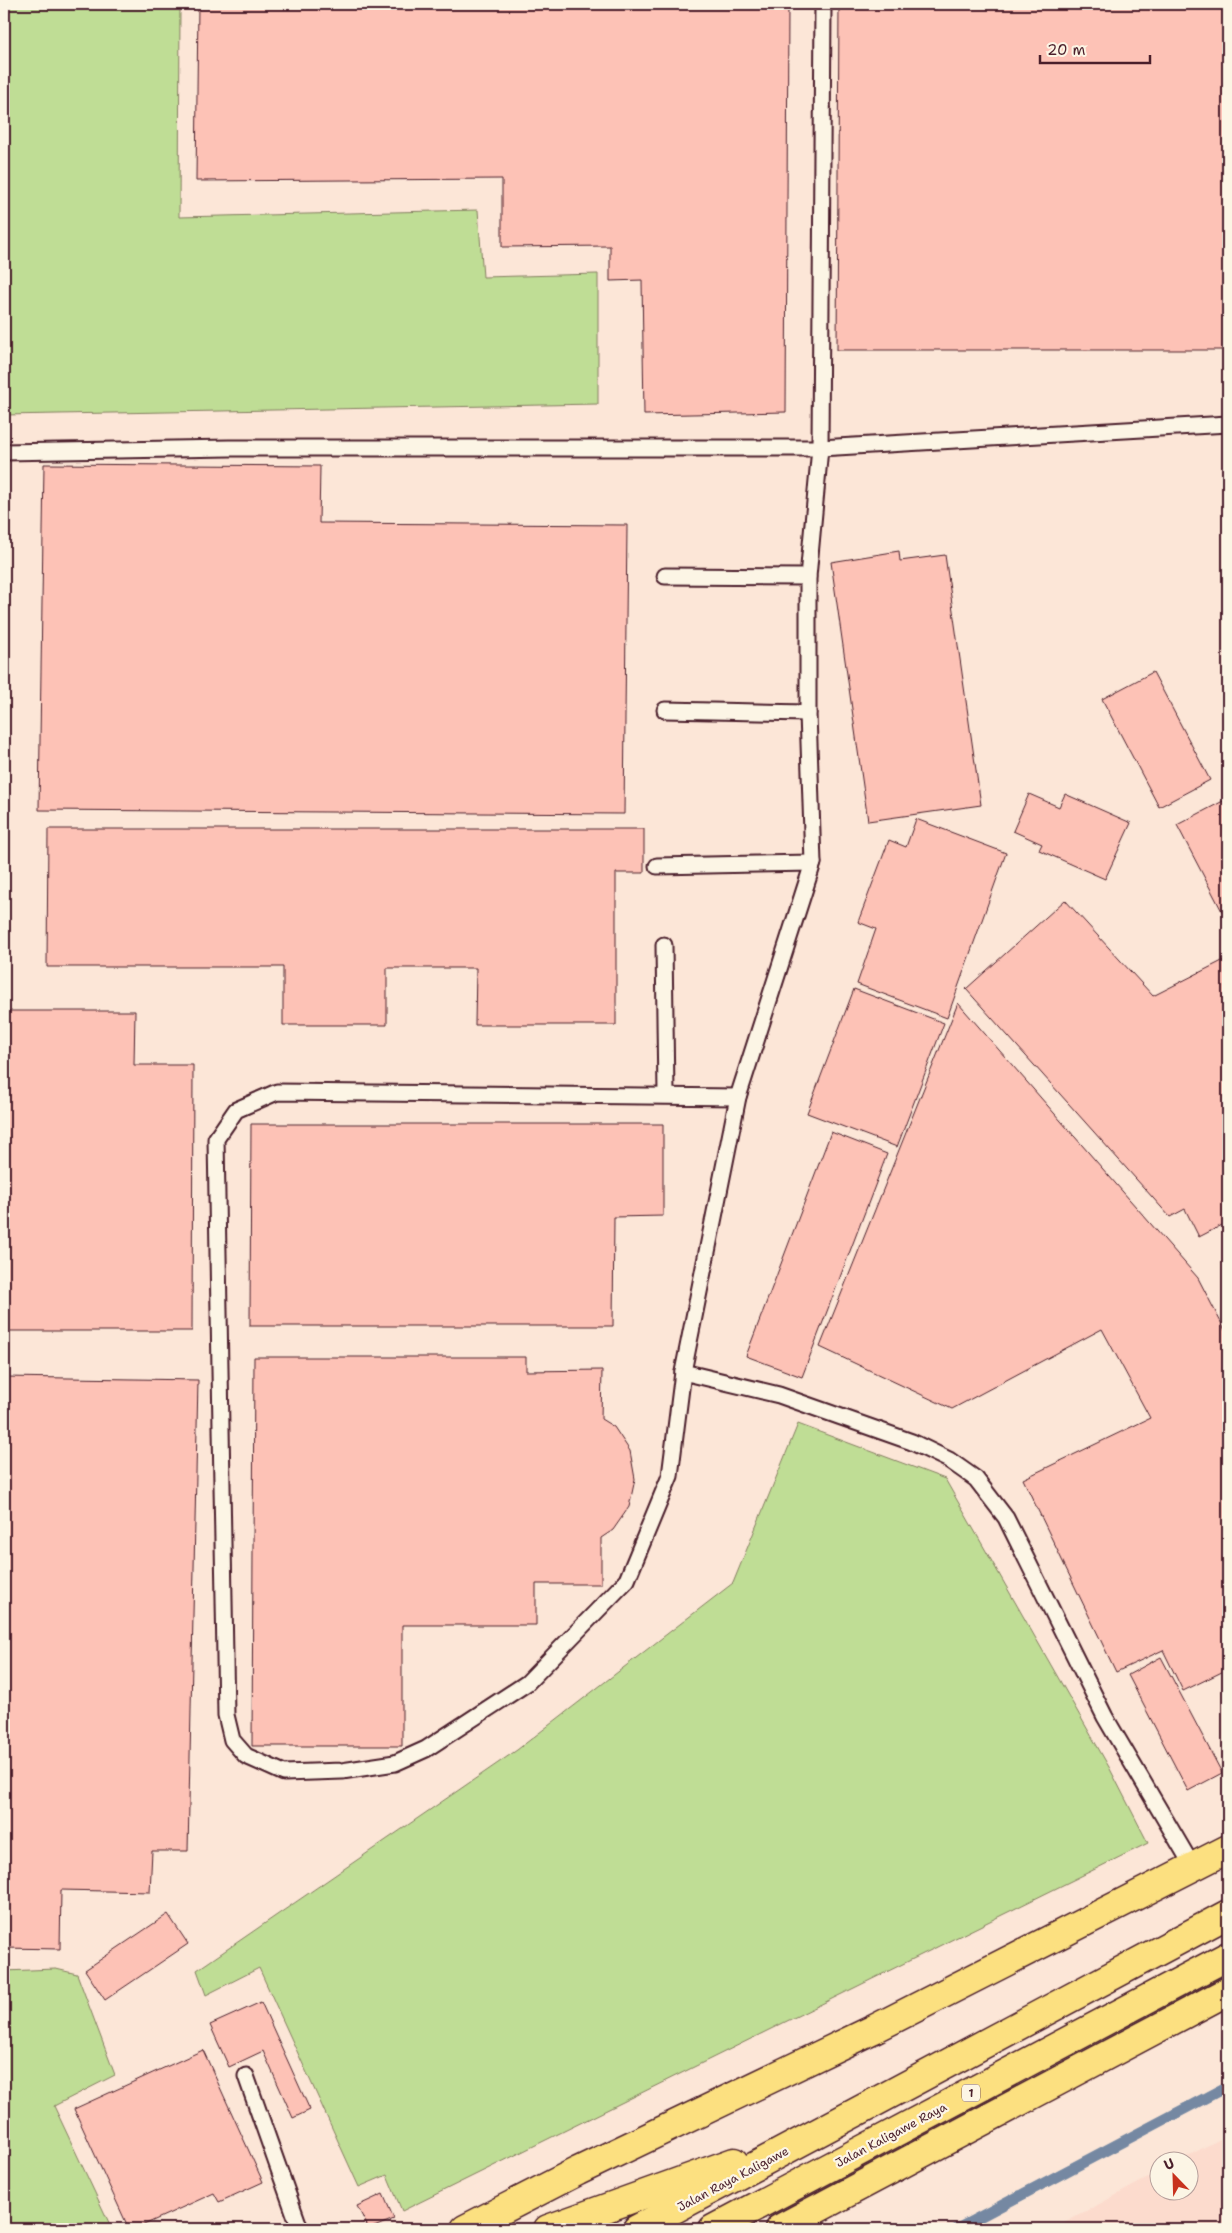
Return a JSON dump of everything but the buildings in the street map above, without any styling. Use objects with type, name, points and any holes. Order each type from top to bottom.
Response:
[{"type":"highway","points":[[465,2229],[587,2166],[872,2030],[1228,1850]]},
{"type":"highway","points":[[548,2229],[830,2128],[1228,1914]]},
{"type":"highway","name":"Jalan Kaligawe Raya","points":[[713,2229],[1228,1956]]},
{"type":"highway","points":[[779,2229],[1228,1991]]},
{"type":"highway","name":"Jalan Raya Kaligawe","points":[[637,2229],[830,2128]]},
{"type":"lane","points":[[738,1097],[666,1094],[277,1092],[236,1110],[216,1139],[226,1715],[232,1740],[246,1756],[284,1773],[342,1771],[395,1763],[426,1749],[527,1683],[627,1580],[670,1476],[683,1372],[738,1097],[813,863],[808,714],[808,578],[820,448],[823,4]]},
{"type":"lane","points":[[4,452],[229,448],[820,448],[1228,424]]},
{"type":"lane","points":[[665,576],[808,578]]},
{"type":"lane","points":[[664,710],[808,714]]},
{"type":"lane","points":[[657,866],[813,863]]},
{"type":"lane","points":[[664,945],[666,1094]]},
{"type":"lane","points":[[683,1372],[779,1395],[912,1442],[949,1460],[976,1479],[1006,1518],[1105,1717],[1193,1867]]},
{"type":"lane","points":[[246,2076],[300,2229]]},
{"type":"shaded area","points":[[1228,2135],[1228,2229],[1053,2229],[1150,2177],[1150,2200],[1200,2200],[1199,2150]]},
{"type":"green space","points":[[4,4],[180,4],[179,217],[478,210],[483,277],[598,274],[598,404],[4,415]]},
{"type":"green space","points":[[798,1424],[945,1479],[1109,1767],[1148,1843],[402,2211],[387,2175],[359,2187],[259,1968],[206,1995],[197,1970],[517,1750],[733,1583]]},
{"type":"green space","points":[[56,1969],[77,1974],[115,2075],[54,2106],[112,2229],[4,2229],[4,1971]]},
{"type":"waterway","points":[[957,2229],[1228,2086]]}]
